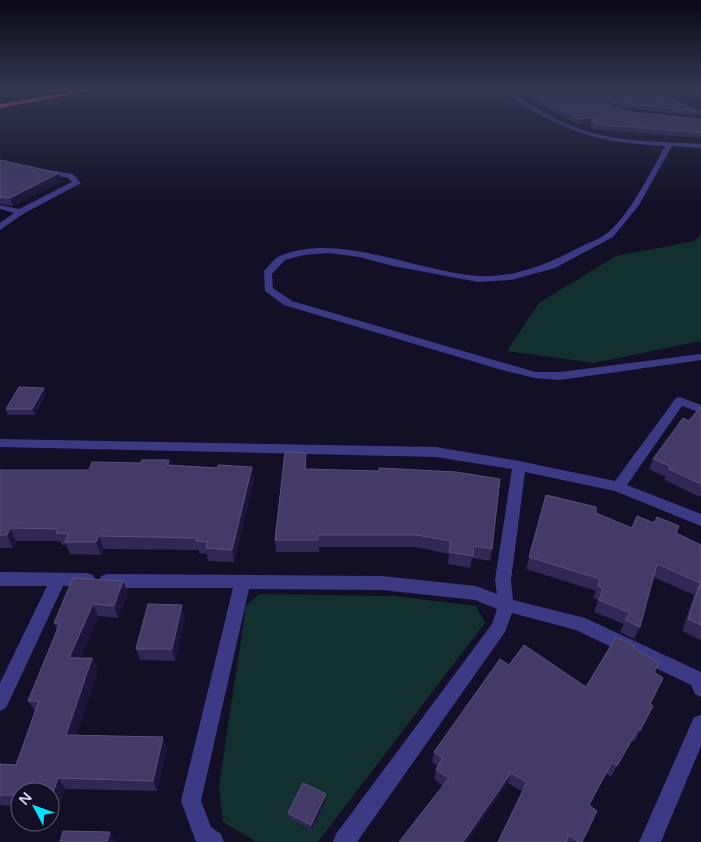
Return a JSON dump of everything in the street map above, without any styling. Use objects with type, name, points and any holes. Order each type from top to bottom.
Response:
[{"type":"street","points":[[572,127],[603,137],[701,146]]},
{"type":"street","points":[[670,144],[635,205],[610,235],[552,266],[511,277],[478,279],[393,263],[360,254],[329,250],[304,252],[282,258],[267,273],[268,289],[288,303],[535,375],[560,376],[701,357]]},
{"type":"street","points":[[0,227],[20,212],[77,183],[70,176],[35,169]]},
{"type":"street","points":[[0,207],[20,212]]},
{"type":"street","points":[[618,487],[680,401],[701,409]]},
{"type":"street","points":[[0,442],[436,452],[520,466],[618,487],[701,520]]},
{"type":"street","points":[[344,842],[499,627],[506,605],[503,580],[520,466]]},
{"type":"street","points":[[0,579],[382,583],[476,593],[506,605],[579,623],[697,679],[701,688]]},
{"type":"street","points":[[0,702],[58,580]]},
{"type":"street","points":[[213,842],[203,834],[191,801],[242,583]]},
{"type":"street","points":[[650,842],[701,724]]},
{"type":"green space","points":[[701,233],[701,341],[594,363],[507,351],[539,303],[616,256],[695,241]]},
{"type":"green space","points":[[259,594],[395,596],[476,606],[485,623],[318,842],[257,842],[223,822],[219,786],[246,606]]},
{"type":"building","points":[[633,127],[701,127],[701,133]]},
{"type":"building","points":[[0,160],[59,173],[10,198],[0,197]]},
{"type":"building","points":[[19,387],[44,388],[32,409],[6,409]]},
{"type":"building","points":[[701,406],[701,484],[669,469],[670,466],[653,459],[683,418],[689,421]]},
{"type":"building","points":[[285,452],[306,453],[305,469],[379,471],[379,468],[456,472],[500,479],[492,549],[474,546],[473,556],[449,552],[451,541],[416,535],[318,535],[318,540],[275,540]]},
{"type":"building","points":[[142,460],[169,460],[167,465],[218,468],[218,465],[252,467],[232,550],[206,548],[208,542],[196,541],[197,538],[99,536],[96,542],[65,542],[69,534],[56,533],[58,529],[10,528],[7,535],[0,535],[0,470],[89,470],[92,462],[141,463]]},
{"type":"building","points":[[546,495],[596,507],[596,513],[632,528],[637,516],[654,523],[657,517],[679,526],[676,533],[701,545],[701,625],[688,619],[700,583],[657,564],[640,627],[625,620],[630,613],[599,600],[603,589],[598,586],[600,579],[529,557]]},
{"type":"building","points":[[73,578],[123,581],[114,606],[93,604],[69,658],[92,658],[66,735],[163,737],[153,781],[58,778],[57,782],[10,782],[10,795],[0,795],[0,764],[16,765],[39,701],[28,701],[60,623],[54,623]]},
{"type":"building","points":[[148,604],[182,605],[172,649],[136,649]]},
{"type":"building","points":[[616,637],[635,646],[634,648],[659,663],[654,672],[663,678],[650,704],[653,706],[640,731],[638,729],[617,766],[612,762],[589,805],[597,811],[582,842],[569,835],[566,842],[498,842],[527,782],[511,773],[463,842],[399,842],[449,778],[436,769],[443,758],[434,752],[500,659],[509,665],[524,645],[586,687]]},
{"type":"building","points":[[303,783],[326,794],[311,825],[288,813]]},
{"type":"building","points":[[63,831],[110,832],[107,842],[60,842]]}]
